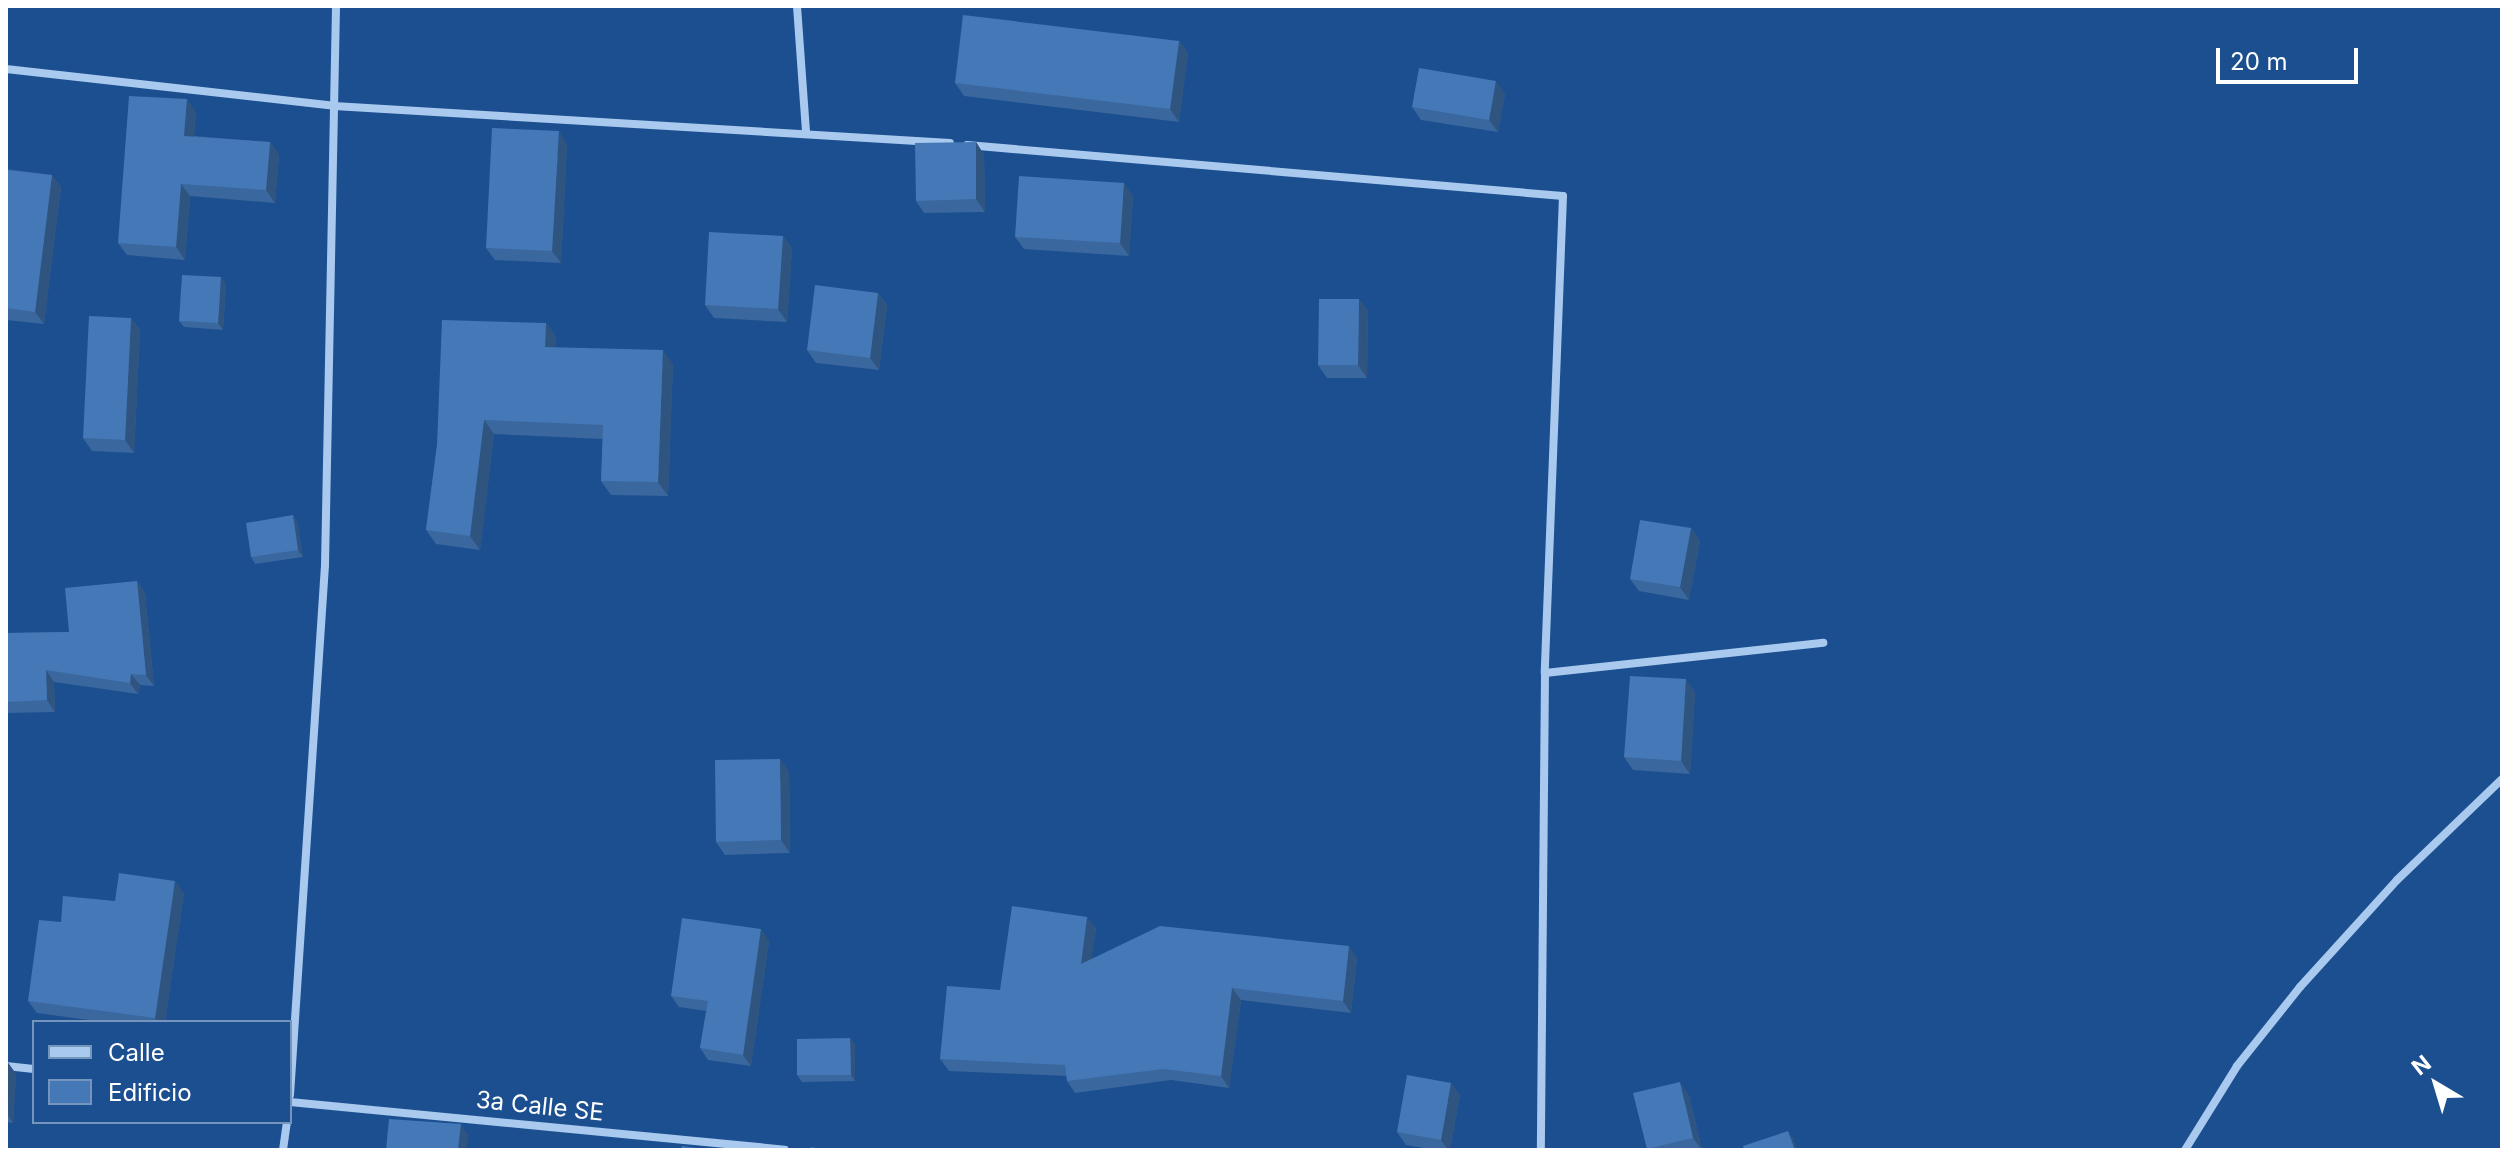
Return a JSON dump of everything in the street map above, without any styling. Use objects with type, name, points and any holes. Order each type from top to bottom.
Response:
[{"type":"street","points":[[292,1065],[325,565],[336,6]]},
{"type":"street","points":[[797,6],[806,131]]},
{"type":"street","points":[[6,69],[334,106],[806,131],[1563,196],[1545,673],[1541,1150]]},
{"type":"street","points":[[1545,673],[1823,643]]},
{"type":"street","points":[[2185,1150],[2237,1066],[2300,987],[2397,880],[2502,779]]},
{"type":"street","points":[[6,1066],[32,1069]]},
{"type":"street","name":"3a Calle SE","points":[[292,1102],[785,1150]]},
{"type":"street","points":[[283,1150],[287,1124]]},
{"type":"building","points":[[963,15],[1179,41],[1170,109],[955,83]]},
{"type":"building","points":[[1419,68],[1496,81],[1489,120],[1412,107]]},
{"type":"building","points":[[129,96],[187,99],[184,136],[270,142],[266,190],[181,184],[176,247],[118,243]]},
{"type":"building","points":[[492,128],[559,131],[552,251],[486,248]]},
{"type":"building","points":[[976,142],[976,199],[916,201],[915,143]]},
{"type":"building","points":[[6,170],[52,175],[35,312],[6,308]]},
{"type":"building","points":[[1019,176],[1124,183],[1120,243],[1015,237]]},
{"type":"building","points":[[709,232],[783,236],[778,309],[705,305]]},
{"type":"building","points":[[182,275],[221,277],[218,323],[179,321]]},
{"type":"building","points":[[815,285],[878,293],[870,358],[807,350]]},
{"type":"building","points":[[1319,299],[1359,299],[1358,365],[1318,365]]},
{"type":"building","points":[[89,316],[131,318],[125,440],[83,438]]},
{"type":"building","points":[[442,320],[546,323],[545,347],[663,350],[658,482],[601,481],[603,425],[484,420],[470,536],[426,530],[437,445]]},
{"type":"building","points":[[293,515],[298,550],[251,557],[246,523]]},
{"type":"building","points":[[1640,520],[1691,528],[1680,587],[1630,579]]},
{"type":"building","points":[[137,581],[146,675],[131,674],[130,683],[46,670],[47,700],[6,702],[6,633],[69,632],[65,588]]},
{"type":"building","points":[[1630,676],[1686,679],[1681,761],[1624,757]]},
{"type":"building","points":[[780,759],[781,840],[716,842],[715,760]]},
{"type":"building","points":[[119,873],[175,881],[155,1018],[28,1001],[39,920],[61,922],[63,896],[115,901]]},
{"type":"building","points":[[1012,906],[1087,917],[1081,964],[1160,926],[1349,946],[1343,1001],[1232,988],[1221,1076],[1163,1069],[1067,1081],[1065,1065],[940,1059],[947,986],[1000,990]]},
{"type":"building","points":[[682,918],[761,929],[743,1055],[700,1048],[708,1001],[671,996]]},
{"type":"building","points":[[850,1038],[851,1075],[797,1075],[797,1039]]},
{"type":"building","points":[[1407,1075],[1451,1083],[1441,1140],[1397,1132]]},
{"type":"building","points":[[1680,1082],[1693,1138],[1647,1149],[1633,1093]]},
{"type":"building","points":[[389,1119],[461,1124],[458,1150],[386,1150]]},
{"type":"building","points":[[1788,1131],[1795,1150],[1744,1150],[1743,1146]]},
{"type":"building","points":[[682,1146],[711,1150],[681,1150]]}]
